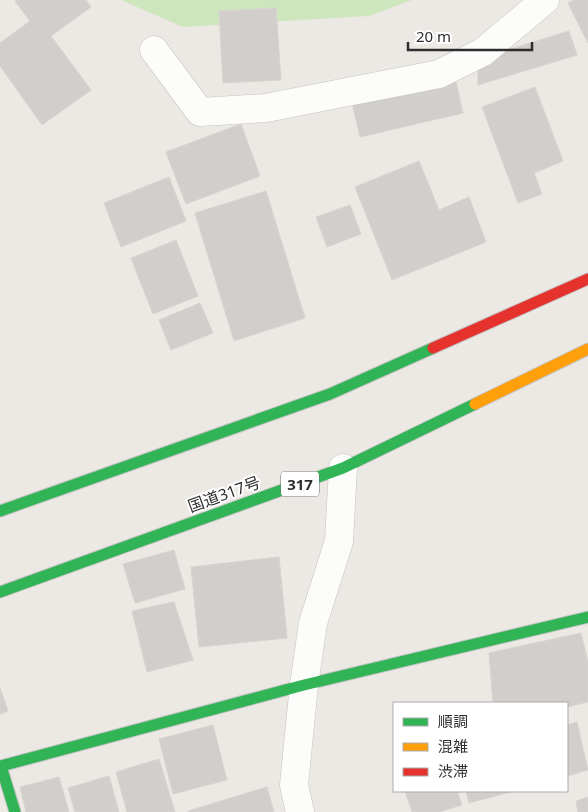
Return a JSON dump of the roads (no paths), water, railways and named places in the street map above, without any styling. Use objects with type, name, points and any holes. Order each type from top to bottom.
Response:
[{"type":"main road","points":[[0,510],[330,394],[588,279]]},
{"type":"main road","name":"国道317号","points":[[0,592],[342,468],[588,349]]},
{"type":"main road","points":[[15,812],[0,767],[304,685],[588,617]]},
{"type":"street","points":[[154,50],[200,112],[266,108],[439,74],[483,52],[545,0]]},
{"type":"street","points":[[300,812],[294,785],[304,685],[313,622],[339,541],[342,468]]}]
